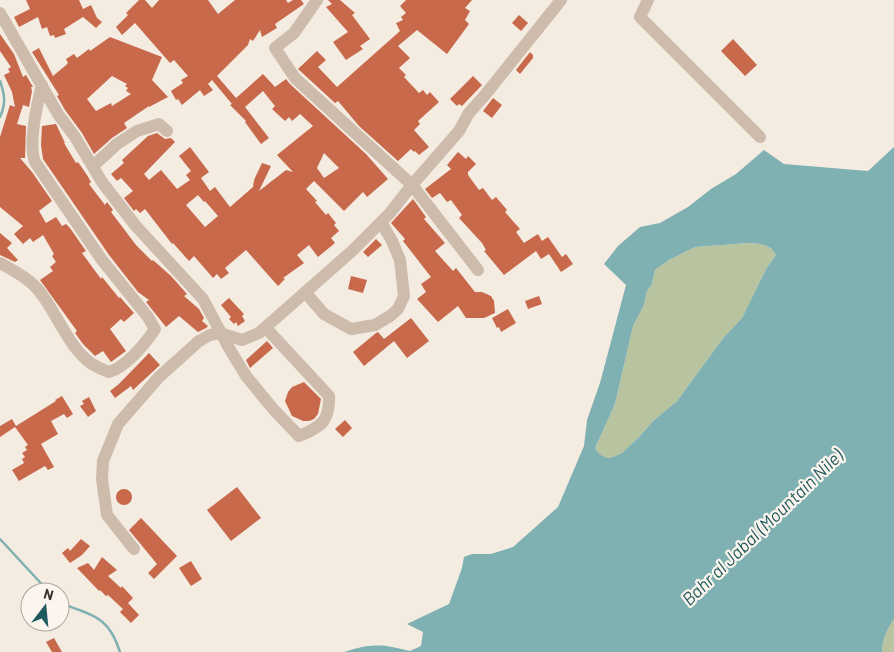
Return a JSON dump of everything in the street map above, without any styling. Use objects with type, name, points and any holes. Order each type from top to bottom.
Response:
[{"type":"street","points":[[317,0],[294,33],[276,48],[295,78],[412,185],[478,270]]},
{"type":"street","points":[[134,549],[107,515],[102,479],[103,461],[118,424],[159,377],[199,341],[210,335],[220,333],[242,340],[266,328],[381,222],[459,131],[469,113],[561,0]]},
{"type":"street","points":[[648,0],[640,17],[760,137]]},
{"type":"street","points":[[0,13],[58,114],[75,137],[102,182],[135,224],[203,299],[220,333],[246,376],[274,410],[299,436],[325,421],[330,410],[329,396],[266,328]]},
{"type":"street","points":[[0,263],[25,279],[40,292],[67,336],[86,359],[109,372],[118,370],[149,338],[155,329],[148,317],[102,260],[35,162],[32,149],[37,105],[42,85]]},
{"type":"street","points":[[93,166],[117,144],[137,131],[159,124],[167,131]]},
{"type":"street","points":[[305,292],[324,314],[351,328],[375,325],[398,309],[404,296],[400,260],[381,222]]},
{"type":"green space","points":[[749,243],[768,247],[776,255],[766,269],[742,318],[724,337],[677,401],[653,421],[639,437],[622,453],[613,457],[607,458],[598,454],[595,448],[615,404],[633,326],[644,305],[655,270],[669,260],[695,247]]},
{"type":"green space","points":[[894,619],[894,652],[882,652],[885,635]]},
{"type":"water","name":"Bahr al Jabal (Mountain Nile)","points":[[894,147],[894,619],[885,635],[882,652],[344,652],[362,647],[377,646],[410,651],[421,646],[423,632],[407,624],[449,604],[464,557],[472,554],[491,554],[513,547],[558,507],[584,446],[587,420],[600,383],[626,285],[604,264],[618,246],[640,227],[660,223],[688,207],[711,189],[736,174],[764,150],[784,164],[868,171]],"holes":[[[749,243],[768,247],[776,255],[766,269],[742,318],[724,337],[677,401],[653,421],[622,453],[607,458],[599,454],[595,448],[615,404],[633,326],[644,305],[655,270],[669,260],[695,247]]]},
{"type":"building","points":[[26,0],[79,0],[83,9],[91,5],[97,18],[102,22],[96,28],[83,17],[64,29],[66,34],[55,38],[54,35],[50,36],[47,27],[42,29],[38,17],[19,27],[14,17],[30,9]]},
{"type":"building","points":[[139,0],[145,0],[152,8],[159,0],[208,0],[218,14],[235,0],[286,0],[288,3],[293,0],[301,0],[304,4],[275,24],[277,28],[262,37],[260,30],[253,41],[250,39],[248,45],[217,76],[236,98],[263,74],[275,87],[286,79],[366,154],[388,179],[367,197],[363,192],[344,211],[314,181],[306,189],[326,215],[328,213],[336,223],[334,225],[339,231],[331,238],[335,243],[318,257],[309,245],[297,255],[304,263],[283,278],[285,279],[278,286],[246,250],[225,268],[229,273],[221,279],[217,274],[213,278],[194,256],[189,261],[172,244],[145,209],[140,213],[136,209],[134,211],[124,198],[133,191],[121,178],[117,181],[111,174],[124,163],[122,160],[148,136],[157,133],[165,139],[171,138],[175,142],[144,174],[149,180],[161,170],[177,189],[190,180],[186,175],[191,171],[179,156],[190,147],[209,172],[201,178],[210,191],[215,187],[230,207],[253,187],[254,180],[262,163],[271,166],[259,191],[286,170],[293,172],[277,155],[313,126],[300,114],[292,121],[289,117],[285,121],[272,109],[275,106],[263,91],[245,107],[269,138],[261,144],[246,121],[230,105],[232,104],[212,80],[208,84],[213,90],[204,96],[200,90],[182,105],[178,99],[176,100],[171,91],[183,83],[181,80],[188,76],[174,60],[170,63],[135,23],[122,35],[116,27],[128,15],[126,13]],"holes":[[[324,153],[339,168],[324,178],[317,168]],[[198,195],[218,216],[205,227],[186,205]]]},
{"type":"building","points":[[328,0],[340,0],[355,13],[352,15],[370,39],[360,46],[363,49],[346,60],[333,42],[348,32],[326,7],[332,4]]},
{"type":"building","points":[[406,0],[472,0],[465,8],[470,11],[465,20],[469,24],[447,54],[417,30],[398,46],[410,58],[399,68],[406,75],[404,77],[419,93],[423,90],[427,95],[430,92],[439,102],[418,121],[420,124],[414,130],[429,147],[419,155],[411,149],[398,161],[359,126],[338,101],[335,103],[298,69],[317,51],[326,60],[318,67],[337,87],[400,31],[396,23],[403,20],[401,17],[406,13],[400,6]]},
{"type":"building","points":[[519,15],[528,23],[521,31],[512,23]]},
{"type":"building","points":[[0,34],[14,54],[23,77],[26,75],[33,87],[31,87],[29,107],[23,105],[17,124],[26,126],[25,158],[20,158],[52,201],[39,211],[46,223],[56,217],[62,226],[66,224],[70,228],[86,251],[82,253],[101,279],[102,277],[134,313],[124,322],[121,319],[110,329],[126,351],[111,362],[103,351],[95,356],[83,344],[75,333],[77,331],[40,280],[53,271],[50,267],[56,262],[52,256],[54,254],[43,235],[33,242],[30,238],[23,244],[14,234],[23,226],[0,207],[0,137],[10,105],[15,107],[12,92],[4,75],[10,72],[8,69],[11,67],[0,51]]},
{"type":"building","points":[[110,37],[162,57],[152,80],[168,97],[149,106],[124,123],[127,128],[94,154],[82,133],[65,110],[57,96],[59,95],[32,52],[39,48],[53,76],[68,63],[66,59],[74,54],[77,58],[89,49],[90,51]],"holes":[[[112,76],[127,84],[125,86],[128,88],[126,91],[131,94],[112,106],[111,103],[96,111],[87,99]]]},
{"type":"building","points":[[733,39],[757,65],[745,76],[721,51]]},
{"type":"building","points":[[530,52],[533,58],[520,74],[516,70]]},
{"type":"building","points":[[473,76],[482,85],[462,106],[459,104],[457,106],[450,99]]},
{"type":"building","points":[[493,98],[502,105],[492,118],[483,111]]},
{"type":"building","points":[[56,124],[64,143],[76,163],[78,162],[91,182],[89,184],[105,205],[107,202],[113,210],[111,212],[136,245],[171,276],[187,294],[184,296],[199,309],[204,318],[202,321],[208,326],[206,328],[198,332],[179,316],[166,327],[146,302],[149,300],[138,292],[109,255],[43,159],[41,145],[42,126]]},
{"type":"building","points":[[458,152],[466,159],[468,156],[476,164],[468,172],[468,175],[479,190],[483,188],[492,200],[496,197],[507,210],[505,212],[520,229],[516,232],[524,243],[538,234],[542,241],[548,237],[562,257],[566,254],[573,264],[561,272],[549,254],[541,259],[536,251],[504,275],[484,251],[486,250],[482,243],[459,218],[462,215],[451,200],[447,202],[440,193],[432,198],[425,189],[451,169],[447,165]]},
{"type":"building","points":[[413,199],[426,217],[424,219],[445,243],[435,251],[453,271],[456,268],[475,292],[482,292],[491,296],[494,301],[495,313],[484,318],[466,318],[458,306],[438,322],[417,299],[426,292],[421,284],[431,277],[403,241],[405,239],[391,223]]},
{"type":"building","points":[[0,233],[12,243],[7,248],[18,260],[15,262],[0,255]]},
{"type":"building","points":[[376,239],[382,245],[368,257],[363,252]]},
{"type":"building","points":[[351,276],[367,280],[363,293],[348,289]]},
{"type":"building","points":[[539,296],[542,304],[528,309],[525,301]]},
{"type":"building","points":[[229,298],[244,314],[242,316],[245,321],[238,326],[236,322],[234,324],[229,319],[231,317],[221,305]]},
{"type":"building","points":[[508,309],[516,323],[501,332],[492,318]]},
{"type":"building","points":[[411,318],[429,341],[407,358],[394,341],[364,366],[353,352],[376,333],[378,332],[384,339]]},
{"type":"building","points":[[267,341],[273,348],[250,368],[246,360]]},
{"type":"building","points":[[149,353],[160,365],[133,390],[131,386],[115,398],[110,391]]},
{"type":"building","points":[[304,382],[321,399],[318,414],[309,421],[303,421],[292,416],[285,401],[292,387]]},
{"type":"building","points":[[62,396],[73,414],[67,418],[64,414],[51,421],[58,434],[41,444],[54,467],[48,470],[45,466],[19,481],[12,470],[24,463],[22,459],[25,457],[22,453],[27,450],[25,447],[28,445],[15,427],[0,437],[0,426],[12,419],[16,426]]},
{"type":"building","points":[[89,397],[96,411],[88,417],[80,406],[84,404],[82,401]]},
{"type":"building","points":[[345,420],[352,428],[343,437],[335,429]]},
{"type":"building","points":[[237,487],[261,518],[231,541],[207,510]]},
{"type":"building","points":[[124,489],[130,491],[132,497],[130,503],[124,505],[118,503],[116,497],[118,491]]},
{"type":"building","points":[[141,518],[177,556],[154,579],[148,573],[157,564],[129,530]]},
{"type":"building","points":[[81,539],[90,546],[82,555],[70,563],[62,553],[68,548],[70,551]]},
{"type":"building","points":[[102,557],[117,570],[108,576],[121,588],[122,586],[133,598],[128,603],[139,615],[131,623],[120,612],[123,609],[108,595],[106,596],[99,591],[77,568],[88,563],[94,570]]},
{"type":"building","points":[[191,561],[202,579],[191,586],[179,568]]},
{"type":"building","points":[[54,638],[62,652],[52,652],[46,642]]},
{"type":"waterway","points":[[0,81],[4,99],[0,117]]},
{"type":"waterway","points":[[0,539],[40,582]]},
{"type":"waterway","points":[[70,607],[90,614],[105,624],[116,640],[120,652]]}]
